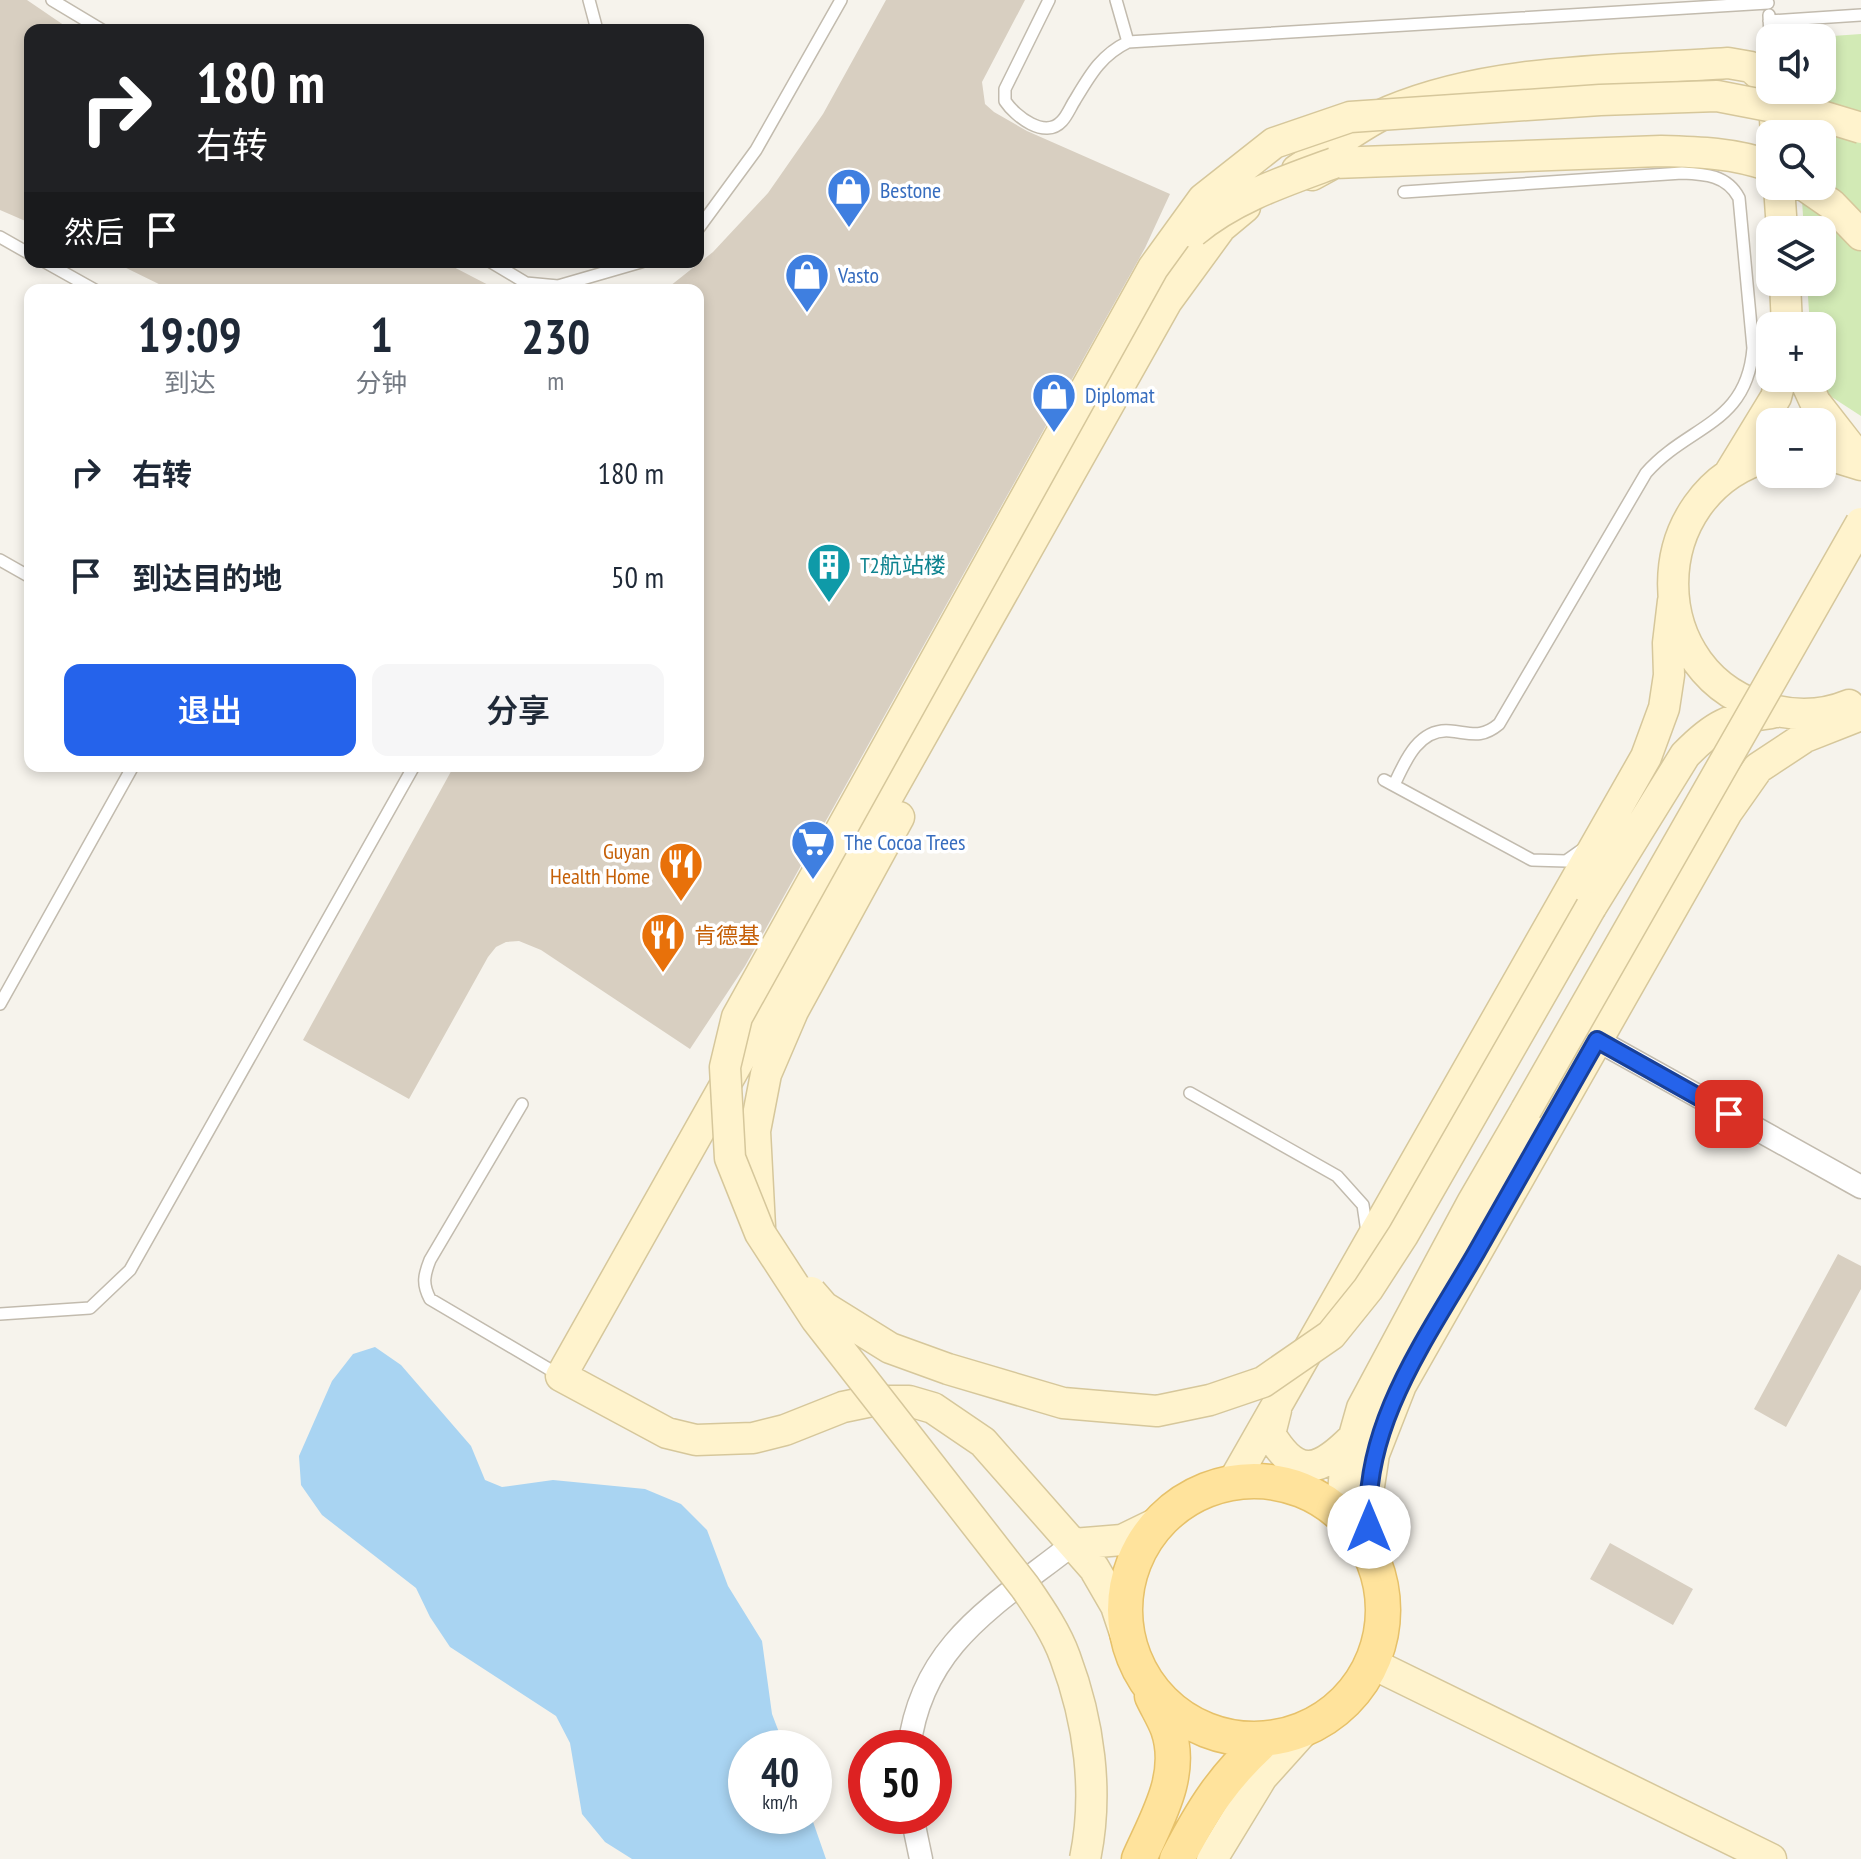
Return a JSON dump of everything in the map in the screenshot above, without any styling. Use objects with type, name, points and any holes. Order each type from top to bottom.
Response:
[{"type":"main road","points":[[1139,1859],[1171,1787],[1173,1760],[1169,1731],[1128,1642],[1109,1591],[1073,1544],[983,1442],[933,1408],[909,1401],[872,1401],[843,1407],[785,1430],[753,1438],[696,1440],[667,1433],[561,1376],[1167,301],[1221,227],[1272,185],[1387,112],[1455,88],[1503,79],[1728,63],[1751,67],[1756,71]]},
{"type":"main road","points":[[1085,1859],[1093,1806],[1087,1737],[1065,1655],[1047,1620],[1025,1587],[816,1319],[760,1233],[730,1158],[725,1067],[737,1017],[1153,268],[1203,199],[1274,143],[1350,117],[1600,100],[1717,96],[1825,117],[1861,128]]},
{"type":"main road","points":[[1153,268],[1216,213],[1286,180],[1334,163],[1661,151],[1735,157],[1756,162]]},
{"type":"main road","points":[[1334,163],[1276,194],[1234,232],[1157,347],[793,1011],[766,1074],[755,1131],[760,1233],[824,1307],[890,1348],[1049,1399],[1109,1409],[1157,1411],[1210,1400],[1263,1382],[1331,1335],[1368,1289],[1403,1235],[1591,907],[1685,755],[1706,734],[1737,717],[1771,713],[1801,714],[1856,706]]},
{"type":"main road","points":[[1825,200],[1861,235]]},
{"type":"main road","points":[[1729,474],[1777,392]]},
{"type":"main road","points":[[1810,392],[1861,463]]},
{"type":"main road","points":[[1836,457],[1861,463]]},
{"type":"main road","points":[[1233,1482],[1646,757],[1664,708],[1669,675],[1674,560],[1687,521],[1713,487],[1729,474],[1756,462]]},
{"type":"main road","points":[[1348,1521],[1343,1494],[1351,1440],[1370,1394],[1472,1203],[1861,523]]},
{"type":"main road","points":[[1673,601],[1685,641],[1709,675],[1724,688],[1760,707],[1801,714]]},
{"type":"main road","points":[[1212,1859],[1262,1777],[1307,1727],[1341,1705],[1355,1690],[1371,1663],[1381,1635],[1383,1614],[1378,1574],[1371,1554],[1367,1499],[1374,1454],[1401,1385],[1727,812],[1758,768],[1856,706]]},
{"type":"main road","points":[[1277,1404],[1270,1434],[1282,1454],[1303,1466],[1324,1464],[1351,1440],[1401,1385]]},
{"type":"main road","points":[[1073,1544],[1122,1540],[1159,1522],[1192,1496],[1233,1482],[1254,1480],[1296,1487],[1324,1501],[1348,1521],[1371,1554]]},
{"type":"main road","points":[[1128,1642],[1125,1610],[1128,1578],[1140,1548],[1159,1522]]},
{"type":"main road","points":[[1371,1663],[1771,1859]]},
{"type":"main road","points":[[1145,1681],[1174,1712],[1192,1724],[1237,1738],[1265,1739],[1307,1727]]},
{"type":"main road","points":[[1177,1859],[1223,1780],[1265,1739]]},
{"type":"street","points":[[1597,1040],[1861,1187]]},
{"type":"street","points":[[913,1730],[920,1697],[936,1666],[959,1636],[1073,1544]]},
{"type":"street","points":[[916,1834],[921,1859]]},
{"type":"lane","points":[[52,0],[92,24]]},
{"type":"lane","points":[[589,0],[595,24]]},
{"type":"lane","points":[[704,221],[756,150],[841,0]]},
{"type":"lane","points":[[1049,0],[1005,89],[1005,101],[1022,120],[1041,127],[1053,127],[1062,122],[1110,50],[1128,42],[1768,2],[1769,24]]},
{"type":"lane","points":[[1116,0],[1128,42]]},
{"type":"lane","points":[[1769,21],[1861,15]]},
{"type":"lane","points":[[1404,192],[1682,173],[1725,180],[1739,198],[1753,348],[1751,370],[1745,387],[1735,401],[1705,428],[1655,462],[1646,473],[1499,724],[1485,734],[1475,736],[1449,731],[1428,735],[1389,783],[1532,860],[1566,861],[1602,834]]},
{"type":"lane","points":[[0,237],[24,251]]},
{"type":"lane","points":[[56,268],[84,284]]},
{"type":"lane","points":[[501,268],[526,283],[537,284]]},
{"type":"lane","points":[[565,284],[620,268]]},
{"type":"lane","points":[[0,560],[24,574]]},
{"type":"lane","points":[[0,1004],[130,772]]},
{"type":"lane","points":[[0,1314],[90,1308],[130,1270],[411,772]]},
{"type":"lane","points":[[1190,1093],[1337,1176],[1363,1205],[1369,1243]]},
{"type":"lane","points":[[522,1104],[430,1260],[424,1289],[430,1299],[561,1376]]},
{"type":"green space","points":[[1861,34],[1861,416],[1824,392],[1836,392],[1836,312],[1809,312],[1808,296],[1836,296],[1836,216],[1803,216],[1802,200],[1836,200],[1836,120],[1797,120],[1796,104],[1836,104],[1836,36]]},
{"type":"water","points":[[375,1347],[401,1365],[471,1446],[485,1480],[502,1487],[553,1480],[645,1489],[681,1504],[707,1530],[728,1586],[762,1641],[772,1714],[778,1730],[728,1730],[728,1834],[817,1834],[826,1859],[632,1859],[605,1842],[582,1814],[570,1743],[556,1716],[450,1647],[416,1588],[322,1515],[301,1485],[299,1456],[332,1381],[353,1354]]},
{"type":"building","points":[[0,0],[27,0],[62,24],[24,24],[24,220],[0,210]]},
{"type":"building","name":"T2航站楼","points":[[886,0],[1025,0],[982,82],[985,104],[1027,131],[1170,194],[1145,248],[745,966],[690,1049],[541,950],[519,941],[506,942],[496,947],[488,957],[409,1099],[303,1040],[451,772],[704,772],[704,284],[673,284],[693,268],[704,268],[704,259],[768,193],[823,114]]},
{"type":"building","points":[[126,268],[456,268],[486,284],[159,284]]},
{"type":"building","points":[[1838,1254],[1861,1266],[1861,1289],[1786,1427],[1754,1409]]},
{"type":"building","points":[[1610,1543],[1693,1589],[1673,1625],[1590,1579]]},
{"type":"place","name":"Bestone","points":[[849,229]]},
{"type":"place","name":"Vasto","points":[[807,314]]},
{"type":"place","name":"Diplomat","points":[[1054,434]]},
{"type":"place","name":"T2航站楼","points":[[829,604]]},
{"type":"place","name":"The Cocoa Trees","points":[[813,881]]},
{"type":"place","name":"Guyan Health Home","points":[[681,903]]},
{"type":"place","name":"肯德基","points":[[663,974]]},
{"type":"route","points":[[1369,1527],[1367,1499],[1374,1454],[1401,1385],[1597,1040],[1729,1114]]}]
